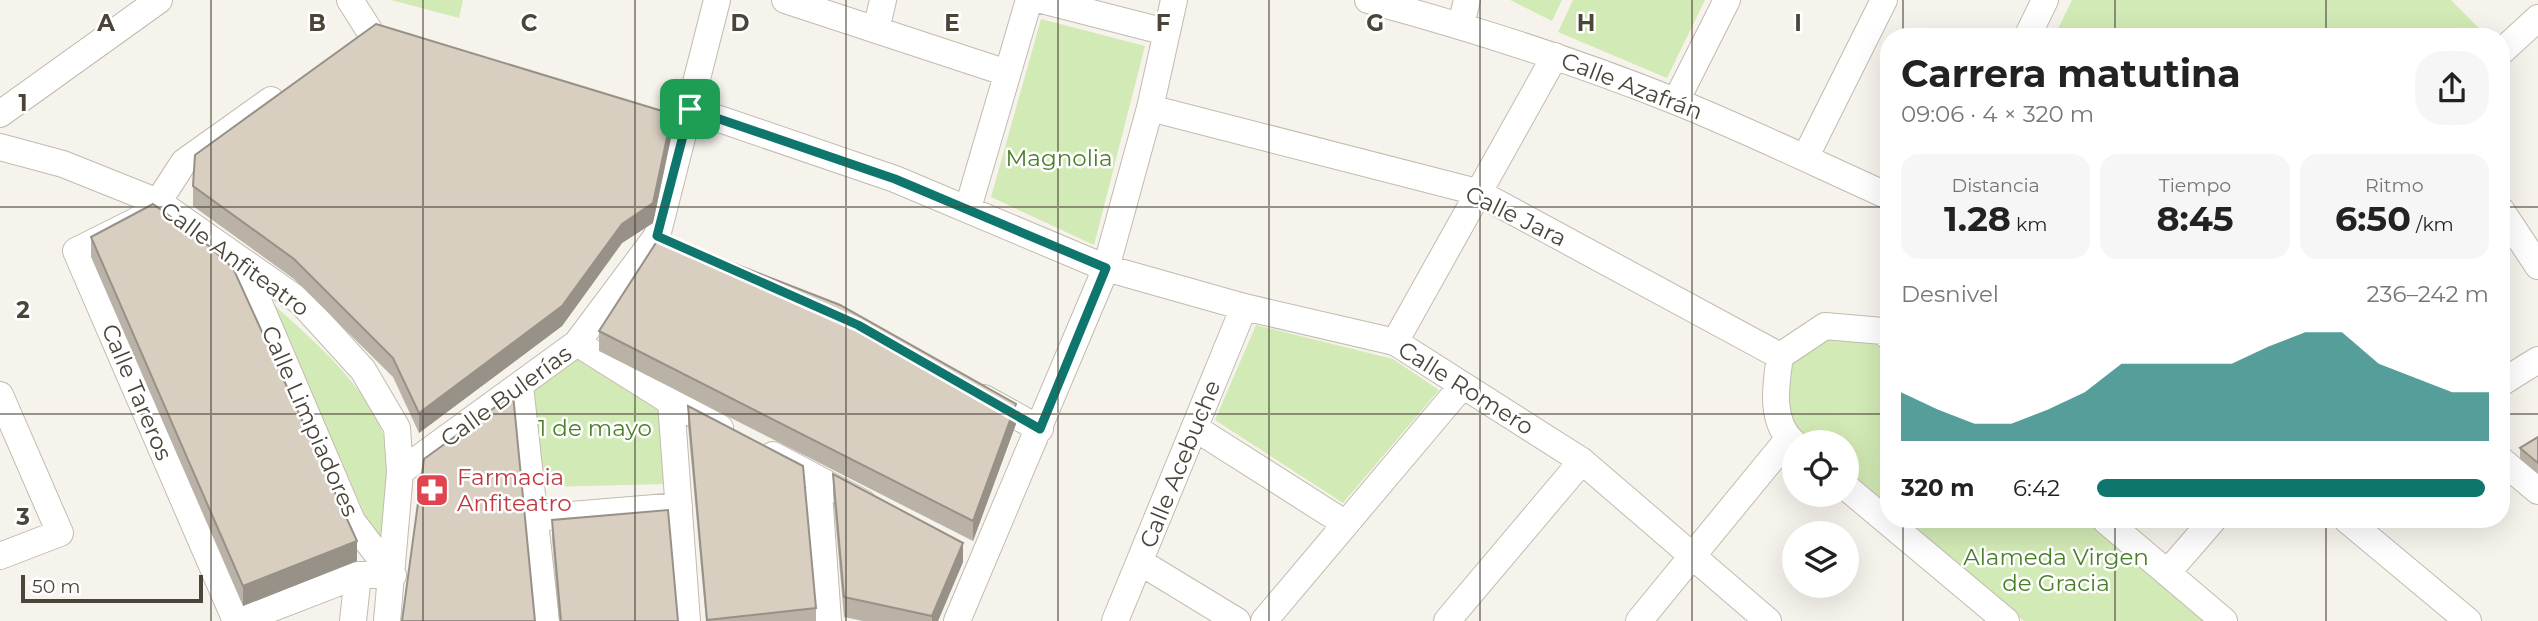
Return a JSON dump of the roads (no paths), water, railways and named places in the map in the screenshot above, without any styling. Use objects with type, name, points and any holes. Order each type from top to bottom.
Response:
[{"type":"street","points":[[0,114],[159,0]]},
{"type":"street","points":[[350,0],[369,30],[395,38]]},
{"type":"street","name":"Calle Bulerías","points":[[401,472],[577,344],[657,236],[717,0]]},
{"type":"street","points":[[785,0],[1007,73]]},
{"type":"street","points":[[876,30],[883,0]]},
{"type":"street","points":[[968,208],[1029,0]]},
{"type":"street","points":[[1041,0],[1166,32]]},
{"type":"street","points":[[957,621],[1106,268],[1150,108],[1174,0]]},
{"type":"street","name":"Calle Azafrán","points":[[1368,0],[1464,12],[1555,55],[1676,102],[1880,192]]},
{"type":"street","points":[[1676,102],[1727,0]]},
{"type":"street","points":[[1805,158],[1884,0]]},
{"type":"street","points":[[2031,28],[2045,0]]},
{"type":"street","points":[[2531,0],[2538,8]]},
{"type":"street","points":[[2510,44],[2538,18]]},
{"type":"street","points":[[347,46],[369,30]]},
{"type":"street","points":[[1395,342],[1555,55]]},
{"type":"street","points":[[158,202],[184,162],[293,85]]},
{"type":"street","name":"Calle Jara","points":[[1150,108],[1477,192],[1780,356]]},
{"type":"street","name":"Calle Romero","points":[[659,116],[688,116],[968,208],[1106,268],[1244,307],[1395,342],[1582,461],[1768,621]]},
{"type":"street","name":"Calle Anfiteatro","points":[[0,147],[63,164],[158,202],[301,302],[363,370],[397,428],[401,472],[387,621]]},
{"type":"street","name":"Calle Tareros","points":[[158,202],[138,220],[76,251],[237,621]]},
{"type":"street","points":[[2510,223],[2538,265]]},
{"type":"street","points":[[657,236],[682,247]]},
{"type":"street","name":"Calle Limpiadores","points":[[241,261],[352,521],[393,575]]},
{"type":"street","name":"Calle Acebuche","points":[[1115,621],[1244,307]]},
{"type":"street","points":[[1787,430],[1774,402],[1780,356],[1825,326],[1880,329]]},
{"type":"street","points":[[577,344],[671,402],[888,516]]},
{"type":"street","points":[[2510,377],[2538,360]]},
{"type":"street","points":[[520,386],[546,621]]},
{"type":"street","points":[[1264,621],[1462,386]]},
{"type":"street","points":[[967,388],[1040,429]]},
{"type":"street","points":[[0,394],[60,533],[0,556]]},
{"type":"street","points":[[671,402],[687,621]]},
{"type":"street","points":[[1195,428],[1346,524]]},
{"type":"street","points":[[1639,621],[1782,453]]},
{"type":"street","points":[[1447,621],[1582,461]]},
{"type":"street","points":[[2510,468],[2538,491]]},
{"type":"street","points":[[818,479],[828,621]]},
{"type":"street","points":[[1859,497],[1880,515]]},
{"type":"street","points":[[535,518],[679,506]]},
{"type":"street","points":[[1896,528],[2006,621]]},
{"type":"street","points":[[2114,528],[2224,621]]},
{"type":"street","points":[[2167,573],[2206,528]]},
{"type":"street","points":[[2363,528],[2468,621]]},
{"type":"street","points":[[959,553],[982,565]]},
{"type":"street","points":[[1140,562],[1237,621]]},
{"type":"street","points":[[237,621],[358,575],[393,575]]},
{"type":"street","points":[[353,621],[358,575]]},
{"type":"place","name":"Farmacia Anfiteatro","points":[[432,490]]},
{"type":"park label","name":"Magnolia","points":[[1059,158]]},
{"type":"park label","name":"1 de mayo","points":[[595,428]]},
{"type":"park label","name":"Alameda Virgen de Gracia","points":[[2056,570]]}]
